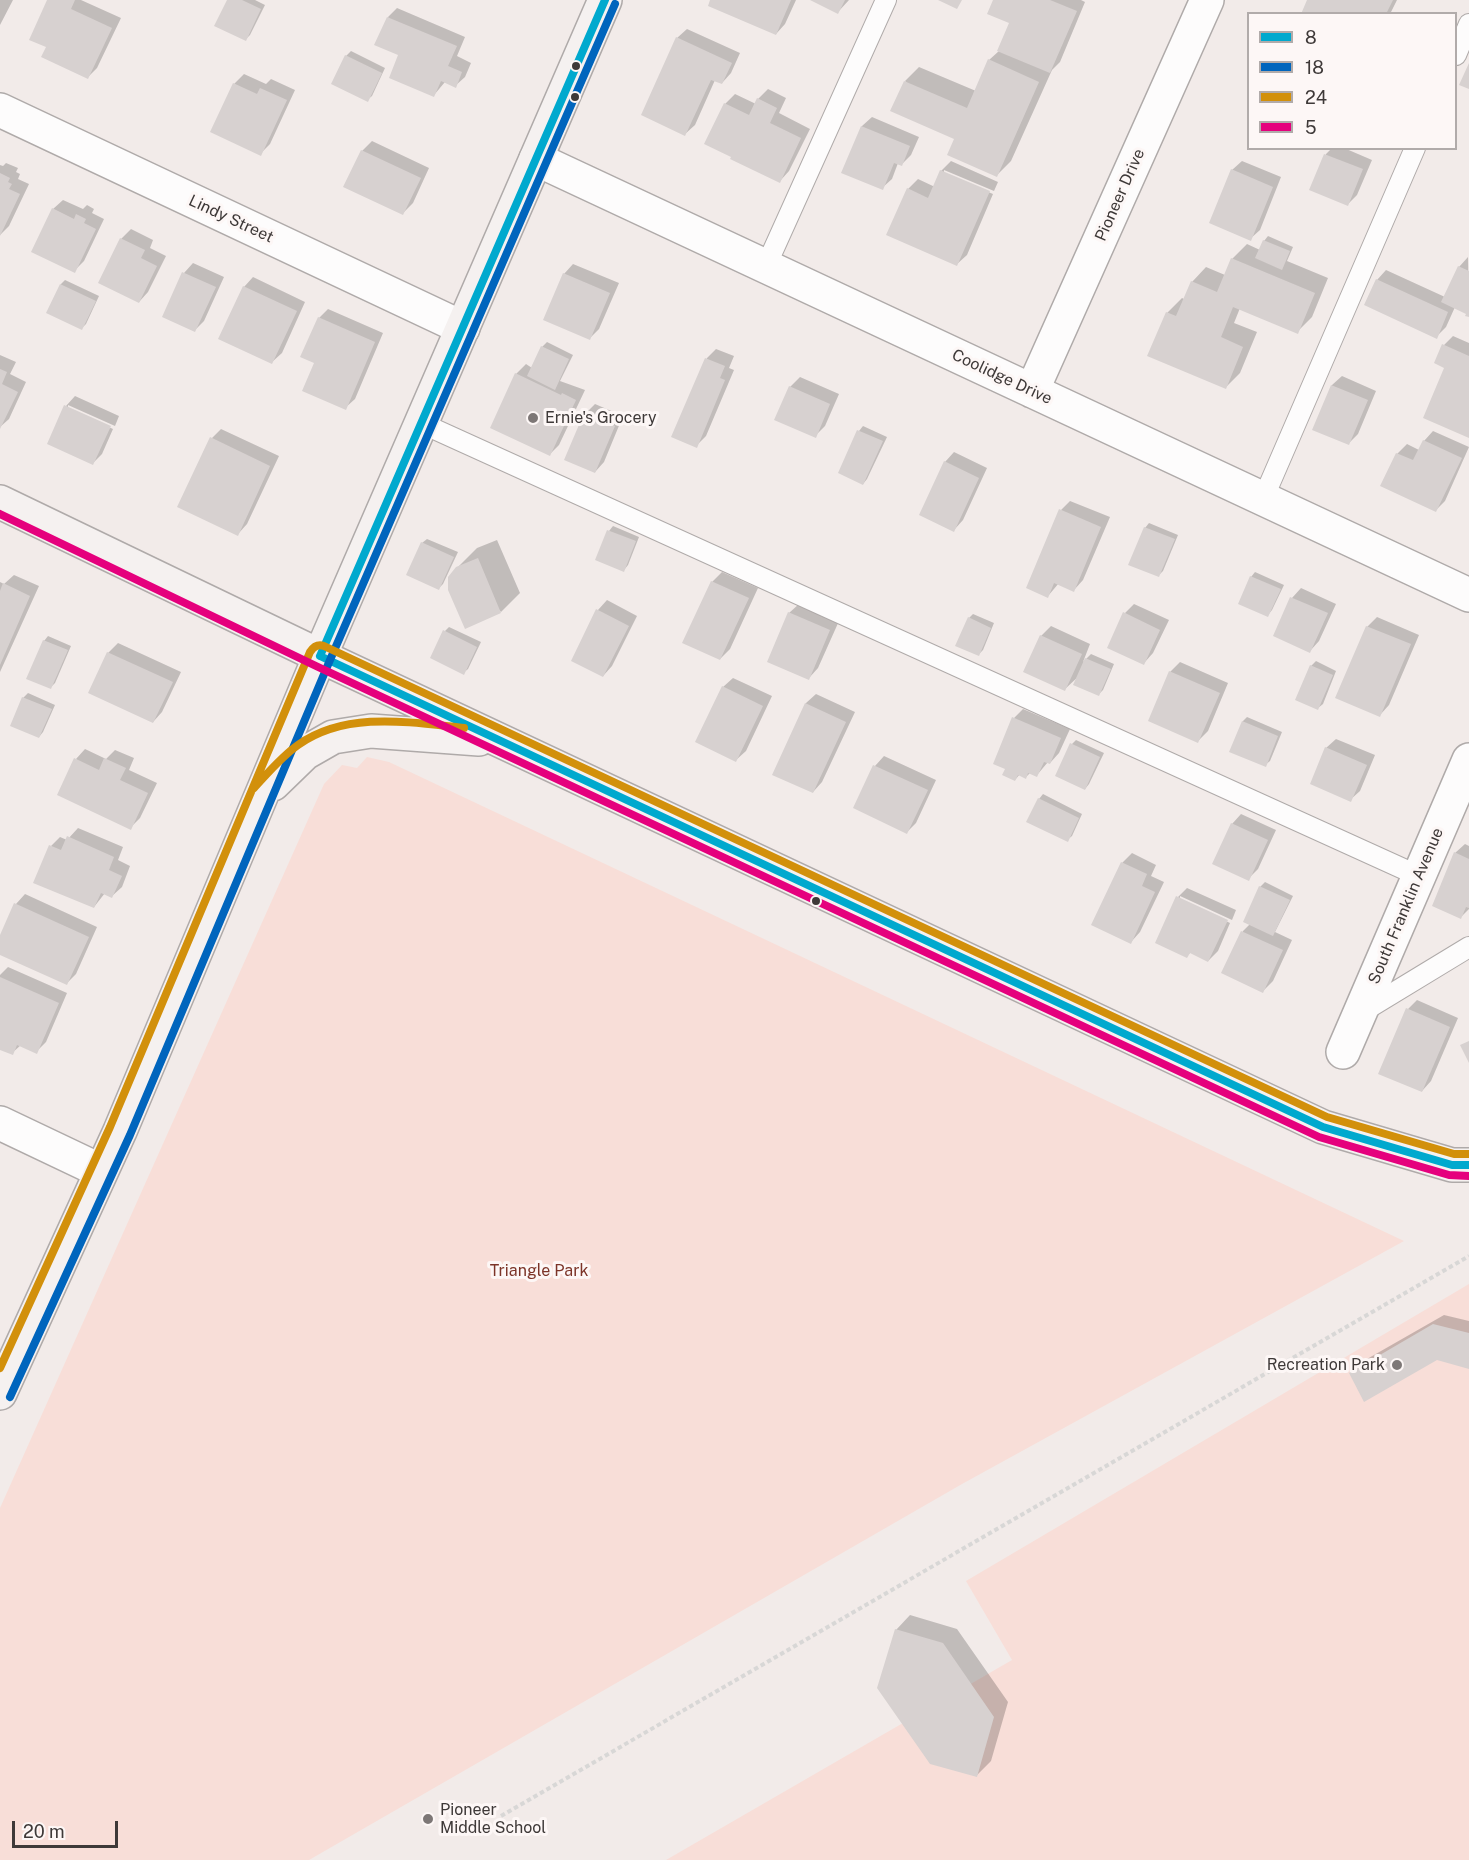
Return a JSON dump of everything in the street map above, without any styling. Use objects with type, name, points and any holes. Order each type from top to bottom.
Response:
[{"type":"main road","points":[[0,1394],[120,1131],[320,656],[604,0]]},
{"type":"main road","points":[[0,502],[320,656],[1323,1127],[1452,1165],[1469,1165]]},
{"type":"main road","points":[[262,795],[305,753],[333,737],[371,731],[502,741]]},
{"type":"street","name":"Pioneer Drive","points":[[1032,391],[1207,0]]},
{"type":"street","name":"Lindy Street","points":[[0,110],[463,328]]},
{"type":"street","name":"Coolidge Drive","points":[[536,159],[1469,595]]},
{"type":"street","name":"South Franklin Avenue","points":[[1343,1052],[1469,760]]},
{"type":"street","points":[[0,1123],[101,1171]]},
{"type":"lane","points":[[766,266],[886,0]]},
{"type":"lane","points":[[1457,51],[1469,24]]},
{"type":"lane","points":[[1263,499],[1414,150]]},
{"type":"lane","points":[[421,423],[1419,876]]},
{"type":"lane","points":[[1359,1013],[1469,947]]},
{"type":"path","points":[[501,1816],[1469,1256]]},
{"type":"green space","name":"Triangle Park","points":[[367,757],[389,762],[1404,1241],[962,1484],[309,1860],[0,1860],[0,1508],[324,784],[342,765],[357,768]]},
{"type":"green space","points":[[1469,1284],[1469,1860],[666,1860],[1012,1660],[966,1581]]},
{"type":"building","points":[[47,0],[75,0],[71,9],[112,28],[88,79],[41,57],[46,47],[29,40]]},
{"type":"building","points":[[227,0],[242,0],[261,9],[246,41],[214,26]]},
{"type":"building","points":[[710,0],[791,0],[776,35],[708,6]]},
{"type":"building","points":[[810,0],[845,0],[838,14]]},
{"type":"building","points":[[938,0],[962,0],[957,9]]},
{"type":"building","points":[[993,0],[1050,0],[1077,11],[1050,73],[997,51],[1009,23],[987,14]]},
{"type":"building","points":[[1307,0],[1393,0],[1387,12],[1302,12]]},
{"type":"building","points":[[387,17],[457,46],[448,66],[462,72],[456,88],[441,81],[434,97],[389,78],[398,55],[374,45]]},
{"type":"building","points":[[676,37],[732,63],[722,84],[711,80],[685,136],[641,115]]},
{"type":"building","points":[[345,55],[382,73],[368,102],[331,84]]},
{"type":"building","points":[[988,59],[1039,82],[997,177],[947,155],[954,139],[890,111],[904,81],[967,108]]},
{"type":"building","points":[[1469,63],[1469,89],[1459,85]]},
{"type":"building","points":[[233,83],[257,94],[260,88],[287,100],[261,156],[210,132]]},
{"type":"building","points":[[757,98],[777,108],[770,123],[801,138],[780,183],[704,144],[724,103],[749,115]]},
{"type":"building","points":[[861,126],[910,146],[902,166],[894,163],[883,190],[841,173]]},
{"type":"building","points":[[361,150],[421,178],[403,215],[343,187]]},
{"type":"building","points":[[1324,154],[1363,169],[1348,206],[1309,190]]},
{"type":"building","points":[[1231,169],[1273,187],[1251,241],[1209,223]]},
{"type":"building","points":[[940,170],[990,191],[957,266],[886,235],[907,188],[928,198]]},
{"type":"building","points":[[0,173],[10,178],[8,182],[12,184],[9,189],[20,194],[0,236]]},
{"type":"building","points":[[52,208],[74,219],[76,214],[86,219],[84,223],[96,229],[75,273],[31,252]]},
{"type":"building","points":[[120,238],[145,250],[141,258],[157,266],[139,303],[98,283]]},
{"type":"building","points":[[1263,240],[1290,251],[1282,270],[1255,258]]},
{"type":"building","points":[[1231,258],[1315,293],[1298,334],[1233,307],[1221,337],[1243,347],[1226,389],[1147,356],[1166,312],[1176,316],[1191,281],[1217,292]]},
{"type":"building","points":[[1458,266],[1469,271],[1469,317],[1441,302]]},
{"type":"building","points":[[182,272],[216,287],[195,332],[162,317]]},
{"type":"building","points":[[563,273],[610,293],[590,340],[543,320]]},
{"type":"building","points":[[1376,279],[1448,312],[1437,339],[1364,305]]},
{"type":"building","points":[[60,284],[96,301],[82,330],[46,313]]},
{"type":"building","points":[[243,286],[297,311],[272,364],[218,339]]},
{"type":"building","points":[[318,317],[375,342],[346,410],[302,391],[314,363],[300,357]]},
{"type":"building","points":[[1442,344],[1469,356],[1469,438],[1423,418],[1444,368],[1434,363]]},
{"type":"building","points":[[541,346],[569,359],[555,390],[527,376]]},
{"type":"building","points":[[705,358],[725,366],[720,378],[725,380],[697,448],[671,437]]},
{"type":"building","points":[[0,369],[7,372],[2,384],[18,392],[0,429]]},
{"type":"building","points":[[515,373],[576,400],[550,456],[490,428]]},
{"type":"building","points":[[1331,385],[1368,400],[1349,445],[1312,430]]},
{"type":"building","points":[[789,386],[830,404],[816,438],[774,420]]},
{"type":"building","points":[[64,405],[111,426],[93,465],[47,444]]},
{"type":"building","points":[[584,413],[615,426],[595,473],[564,460]]},
{"type":"building","points":[[857,430],[883,441],[863,485],[838,473]]},
{"type":"building","points":[[210,437],[270,466],[238,536],[177,507]]},
{"type":"building","points":[[1423,440],[1462,458],[1436,512],[1380,486],[1396,453],[1413,460]]},
{"type":"building","points":[[944,461],[979,478],[954,532],[919,515]]},
{"type":"building","points":[[1059,509],[1101,527],[1074,592],[1054,583],[1048,598],[1026,588]]},
{"type":"building","points":[[1144,527],[1175,539],[1159,577],[1128,565]]},
{"type":"building","points":[[607,530],[636,541],[624,572],[595,560]]},
{"type":"building","points":[[421,542],[454,557],[439,590],[406,575]]},
{"type":"building","points":[[478,558],[501,613],[465,629],[448,590],[448,577],[456,567]]},
{"type":"building","points":[[1250,576],[1281,589],[1268,617],[1238,604]]},
{"type":"building","points":[[711,581],[749,598],[720,660],[682,643]]},
{"type":"building","points":[[3,583],[30,596],[0,665],[0,591]]},
{"type":"building","points":[[1290,597],[1328,613],[1310,653],[1273,636]]},
{"type":"building","points":[[596,609],[629,626],[603,677],[571,661]]},
{"type":"building","points":[[788,612],[830,630],[809,680],[767,662]]},
{"type":"building","points":[[1123,612],[1160,630],[1144,665],[1107,648]]},
{"type":"building","points":[[968,617],[991,628],[979,656],[955,646]]},
{"type":"building","points":[[1366,626],[1411,644],[1380,717],[1335,698]]},
{"type":"building","points":[[443,630],[477,647],[464,675],[430,658]]},
{"type":"building","points":[[1040,635],[1082,654],[1065,691],[1023,672]]},
{"type":"building","points":[[43,640],[68,650],[51,689],[26,679]]},
{"type":"building","points":[[107,652],[173,682],[153,723],[88,693]]},
{"type":"building","points":[[1085,658],[1111,669],[1099,696],[1073,685]]},
{"type":"building","points":[[1310,665],[1333,675],[1318,710],[1295,700]]},
{"type":"building","points":[[1169,671],[1220,693],[1198,743],[1148,721]]},
{"type":"building","points":[[722,686],[763,706],[736,762],[695,742]]},
{"type":"building","points":[[22,697],[52,709],[39,738],[10,726]]},
{"type":"building","points":[[805,703],[846,722],[813,793],[772,775]]},
{"type":"building","points":[[1012,717],[1061,738],[1050,764],[1044,762],[1037,777],[1028,773],[1026,779],[1018,775],[1015,781],[1002,775],[1005,769],[993,764]]},
{"type":"building","points":[[1242,721],[1278,736],[1266,767],[1229,752]]},
{"type":"building","points":[[1070,743],[1100,757],[1085,790],[1055,776]]},
{"type":"building","points":[[1325,747],[1367,765],[1351,802],[1310,784]]},
{"type":"building","points":[[74,758],[99,770],[104,758],[126,768],[120,780],[148,793],[131,830],[57,795]]},
{"type":"building","points":[[873,765],[928,790],[907,834],[853,808]]},
{"type":"building","points":[[1038,798],[1079,818],[1068,842],[1026,822]]},
{"type":"building","points":[[1231,823],[1268,840],[1249,881],[1212,864]]},
{"type":"building","points":[[67,836],[114,857],[109,870],[122,876],[112,898],[101,893],[94,908],[33,883],[49,845],[61,850]]},
{"type":"building","points":[[1454,852],[1469,859],[1469,908],[1466,907],[1461,919],[1432,906]]},
{"type":"building","points":[[1121,862],[1147,874],[1142,886],[1155,892],[1131,944],[1091,925]]},
{"type":"building","points":[[1259,886],[1290,900],[1273,936],[1243,922]]},
{"type":"building","points":[[1176,896],[1228,920],[1208,962],[1190,953],[1187,958],[1155,943]]},
{"type":"building","points":[[14,903],[89,937],[67,985],[0,955],[0,935]]},
{"type":"building","points":[[1241,931],[1283,950],[1263,993],[1221,973]]},
{"type":"building","points":[[0,977],[59,1003],[37,1054],[17,1045],[13,1055],[0,1050]]},
{"type":"building","points":[[1406,1008],[1450,1027],[1422,1092],[1378,1074]]},
{"type":"building","points":[[1469,1041],[1469,1063],[1460,1045]]},
{"type":"building","name":"Recreation Park","points":[[1433,1324],[1469,1333],[1469,1369],[1437,1360],[1364,1402],[1349,1373]]},
{"type":"building","points":[[895,1629],[943,1643],[994,1717],[977,1777],[930,1764],[877,1688]]},
{"type":"transit line","name":"8","points":[[320,656],[605,0]]},
{"type":"transit line","name":"18","points":[[10,1397],[130,1135],[330,660],[615,4]]},
{"type":"transit line","name":"5","points":[[0,514],[316,666],[1319,1137],[1449,1175],[1469,1176]]},
{"type":"transit line","name":"24","points":[[0,1368],[110,1127],[310,652],[318,645],[1327,1117],[1454,1154],[1469,1154]]},
{"type":"transit line","name":"8","points":[[320,656],[1323,1127],[1452,1165],[1469,1165]]},
{"type":"transit line","name":"24","points":[[254,788],[280,760],[298,745],[317,734],[336,727],[357,723],[400,722],[464,728]]},
{"type":"place","name":"Ernie's Grocery","points":[[533,418]]},
{"type":"place","name":"Recreation Park","points":[[1397,1365]]},
{"type":"place","name":"Pioneer Middle School","points":[[428,1819]]}]
